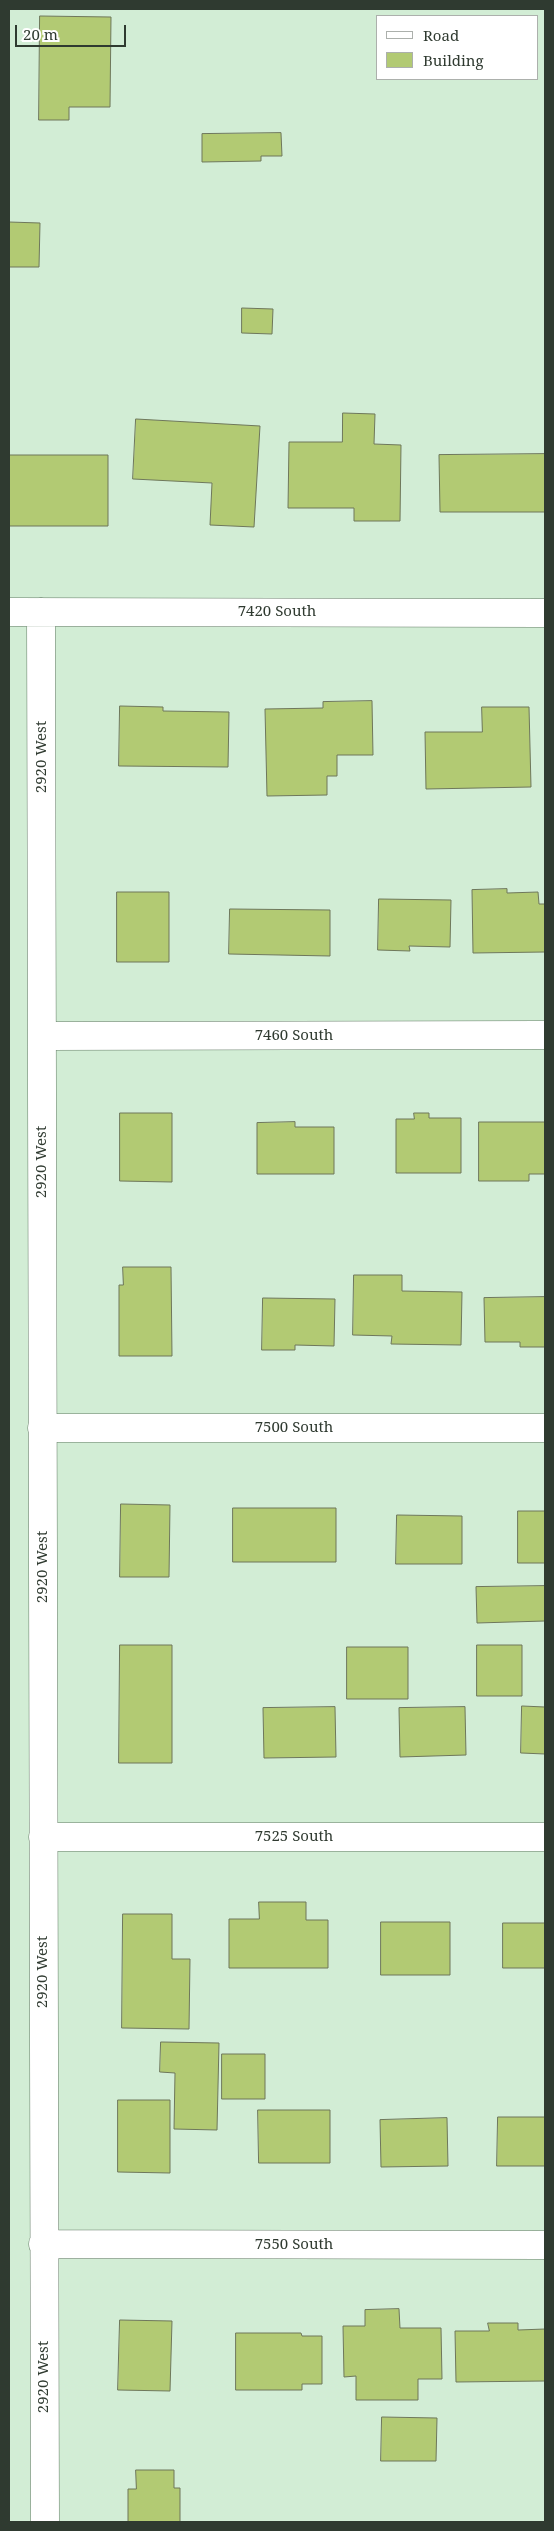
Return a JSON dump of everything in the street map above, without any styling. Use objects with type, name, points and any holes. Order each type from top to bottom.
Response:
[{"type":"street","name":"7420 South","points":[[9,612],[545,613]]},
{"type":"street","name":"2920 West","points":[[41,612],[45,2522]]},
{"type":"street","name":"7460 South","points":[[42,1036],[545,1035]]},
{"type":"street","name":"7500 South","points":[[42,1428],[545,1428]]},
{"type":"street","name":"7525 South","points":[[43,1837],[545,1837]]},
{"type":"street","name":"7550 South","points":[[43,2244],[545,2245]]},
{"type":"building","points":[[40,16],[111,17],[110,107],[69,107],[69,120],[39,120]]},
{"type":"building","points":[[281,133],[282,156],[261,156],[261,161],[202,162],[202,134]]},
{"type":"building","points":[[9,222],[40,223],[39,267],[9,267]]},
{"type":"building","points":[[242,308],[273,309],[272,334],[242,333]]},
{"type":"building","points":[[343,413],[375,414],[374,444],[401,445],[400,521],[354,521],[354,508],[288,508],[289,442],[342,442]]},
{"type":"building","points":[[136,419],[260,426],[254,527],[210,525],[212,483],[133,479]]},
{"type":"building","points":[[545,454],[545,512],[440,512],[439,455]]},
{"type":"building","points":[[9,455],[108,455],[108,526],[9,526]]},
{"type":"building","points":[[372,701],[373,755],[337,755],[337,776],[327,776],[327,795],[267,796],[265,709],[323,708],[323,702]]},
{"type":"building","points":[[120,706],[163,707],[163,711],[229,712],[228,767],[119,766]]},
{"type":"building","points":[[482,707],[529,707],[531,787],[426,789],[425,732],[482,732]]},
{"type":"building","points":[[507,889],[507,893],[538,892],[539,904],[545,904],[545,952],[473,953],[472,890]]},
{"type":"building","points":[[117,892],[169,892],[169,962],[117,962]]},
{"type":"building","points":[[379,899],[451,900],[450,947],[409,946],[410,951],[378,950]]},
{"type":"building","points":[[230,909],[330,910],[330,956],[229,954]]},
{"type":"building","points":[[120,1113],[172,1113],[172,1182],[120,1181]]},
{"type":"building","points":[[414,1113],[429,1113],[429,1118],[461,1118],[461,1173],[396,1173],[396,1119],[414,1119]]},
{"type":"building","points":[[295,1122],[295,1127],[334,1127],[334,1174],[257,1174],[257,1123]]},
{"type":"building","points":[[479,1122],[545,1122],[545,1174],[529,1174],[529,1181],[479,1181]]},
{"type":"building","points":[[123,1267],[171,1267],[172,1356],[119,1356],[119,1285],[123,1285]]},
{"type":"building","points":[[354,1275],[402,1275],[402,1291],[462,1292],[461,1345],[391,1344],[392,1336],[353,1335]]},
{"type":"building","points":[[545,1297],[545,1347],[520,1347],[520,1342],[485,1342],[484,1298]]},
{"type":"building","points":[[263,1298],[335,1299],[334,1346],[295,1345],[295,1350],[262,1350]]},
{"type":"building","points":[[121,1504],[170,1505],[169,1577],[120,1577]]},
{"type":"building","points":[[233,1508],[336,1508],[336,1562],[233,1562]]},
{"type":"building","points":[[518,1511],[545,1511],[545,1563],[518,1563]]},
{"type":"building","points":[[397,1515],[462,1516],[462,1564],[396,1564]]},
{"type":"building","points":[[545,1586],[545,1621],[477,1623],[476,1587]]},
{"type":"building","points":[[120,1645],[172,1645],[172,1763],[119,1763]]},
{"type":"building","points":[[477,1645],[522,1645],[522,1696],[477,1696]]},
{"type":"building","points":[[347,1647],[408,1647],[408,1699],[347,1699]]},
{"type":"building","points":[[522,1706],[545,1707],[545,1754],[521,1753]]},
{"type":"building","points":[[335,1707],[336,1757],[264,1758],[263,1708]]},
{"type":"building","points":[[465,1707],[466,1755],[400,1757],[399,1708]]},
{"type":"building","points":[[259,1902],[306,1902],[306,1920],[328,1920],[328,1968],[229,1968],[229,1919],[259,1919]]},
{"type":"building","points":[[123,1914],[172,1914],[172,1959],[190,1959],[189,2029],[122,2028]]},
{"type":"building","points":[[381,1922],[450,1922],[450,1975],[381,1975]]},
{"type":"building","points":[[503,1923],[545,1923],[545,1968],[503,1968]]},
{"type":"building","points":[[161,2042],[219,2043],[217,2130],[174,2129],[175,2073],[160,2072]]},
{"type":"building","points":[[222,2054],[265,2054],[265,2099],[222,2099]]},
{"type":"building","points":[[118,2100],[170,2100],[170,2173],[118,2172]]},
{"type":"building","points":[[258,2110],[330,2110],[330,2163],[259,2163]]},
{"type":"building","points":[[498,2117],[545,2117],[545,2166],[497,2166]]},
{"type":"building","points":[[447,2118],[448,2166],[381,2167],[380,2120]]},
{"type":"building","points":[[399,2309],[400,2328],[441,2328],[442,2379],[418,2379],[418,2400],[356,2400],[356,2376],[344,2377],[343,2326],[365,2326],[365,2310]]},
{"type":"building","points":[[120,2320],[172,2321],[170,2391],[118,2390]]},
{"type":"building","points":[[488,2323],[518,2323],[518,2330],[545,2329],[545,2381],[456,2382],[455,2331],[489,2331]]},
{"type":"building","points":[[236,2333],[301,2333],[302,2336],[322,2336],[322,2384],[302,2384],[302,2390],[236,2390]]},
{"type":"building","points":[[382,2417],[437,2418],[436,2461],[381,2461]]},
{"type":"building","points":[[136,2470],[174,2470],[174,2488],[180,2488],[180,2522],[128,2522],[128,2489],[136,2489]]}]
